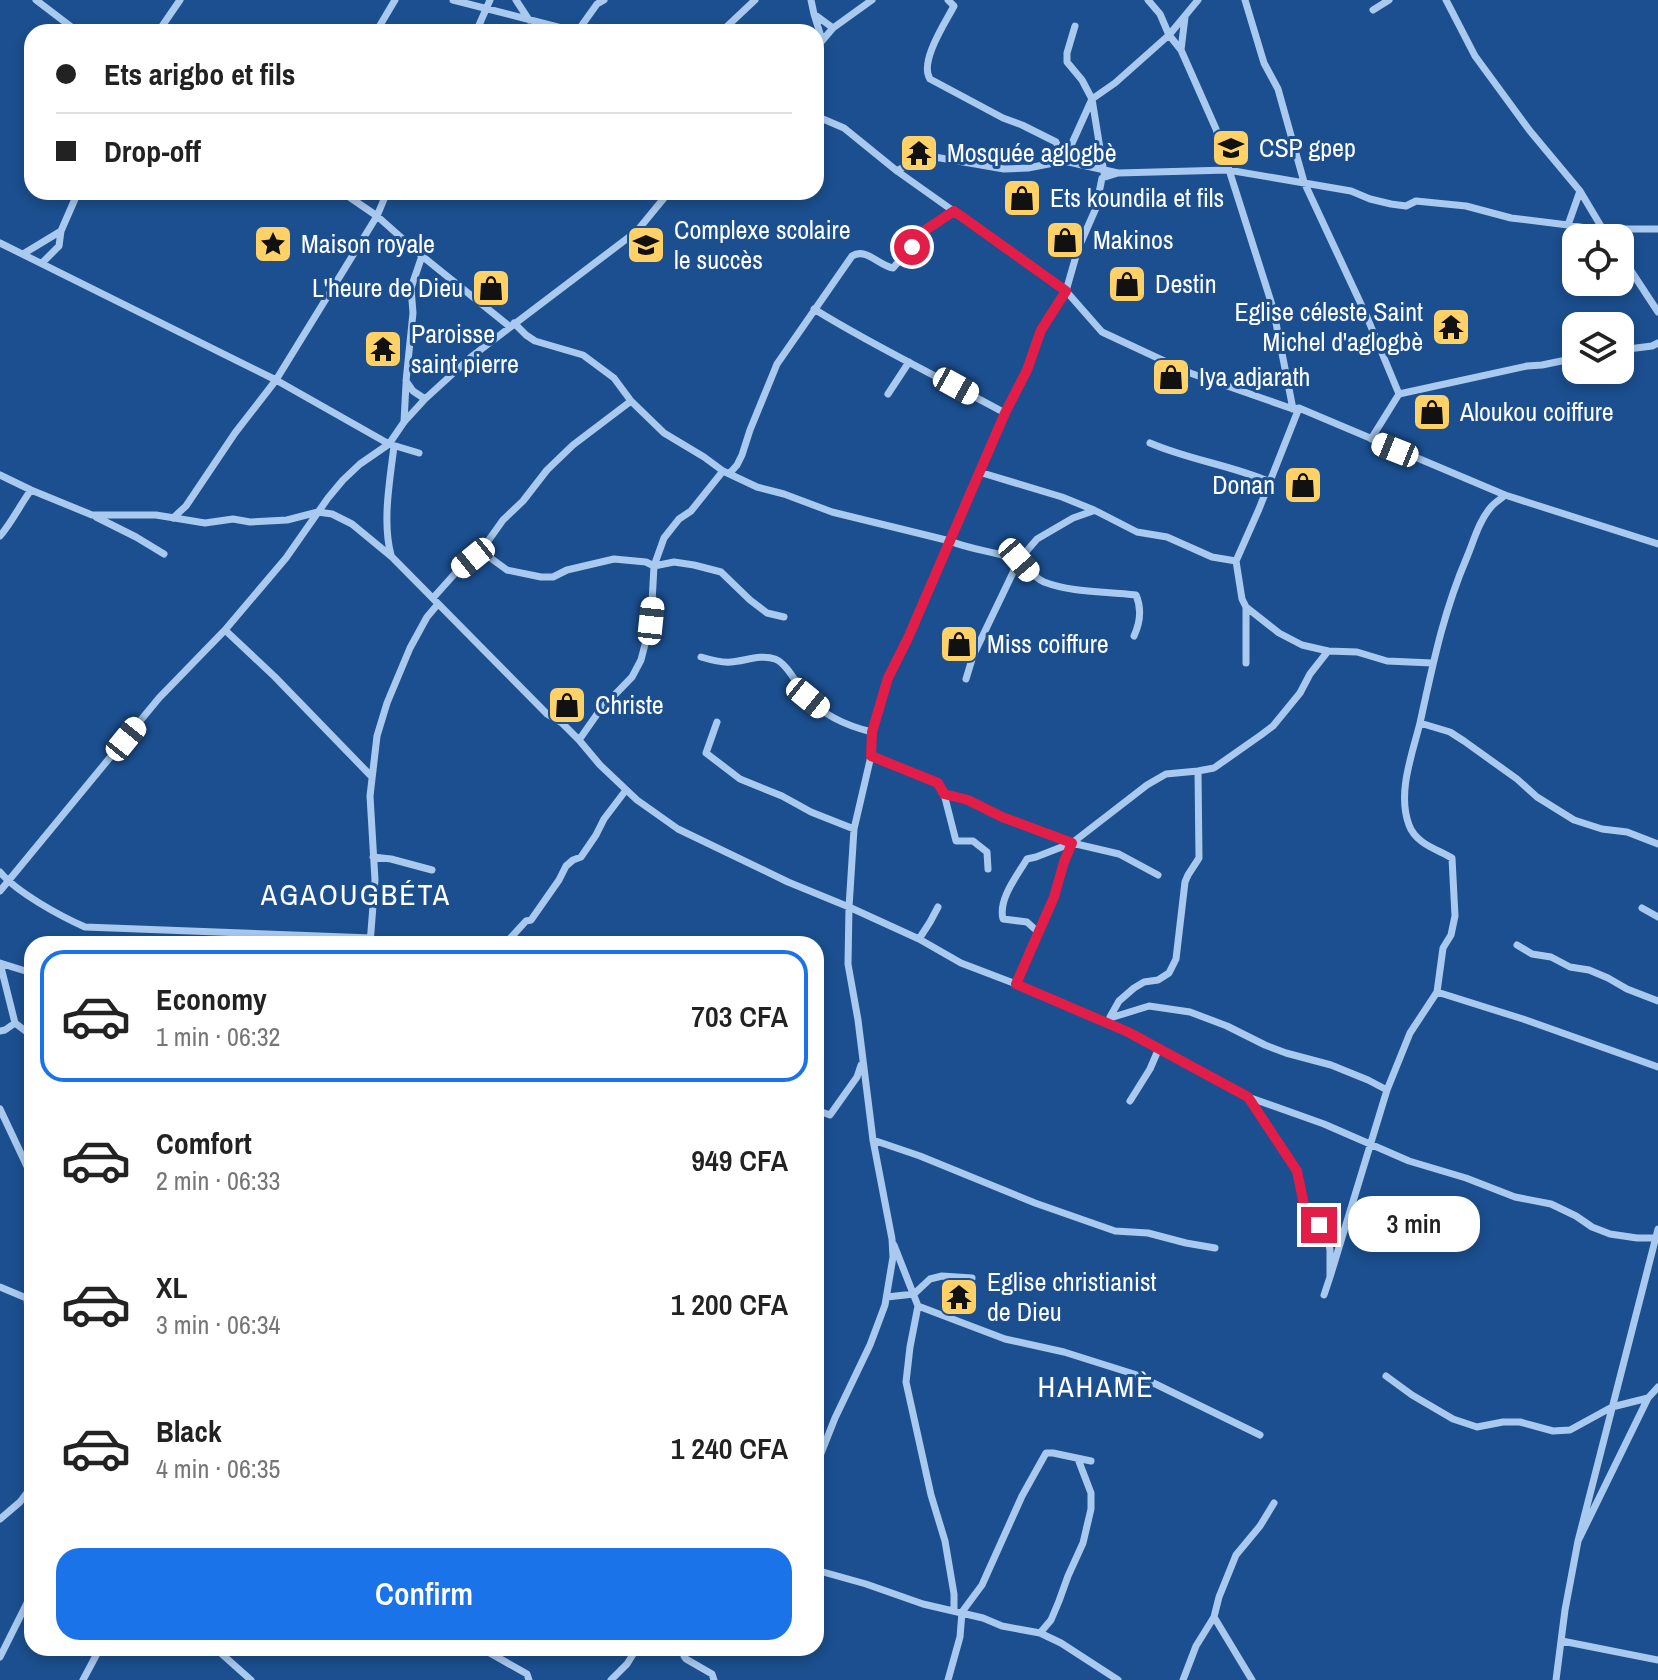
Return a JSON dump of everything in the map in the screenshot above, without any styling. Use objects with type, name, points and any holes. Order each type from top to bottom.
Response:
[{"type":"street","points":[[36,0],[68,24]]},
{"type":"street","points":[[164,24],[180,0]]},
{"type":"street","points":[[381,24],[395,0]]},
{"type":"street","points":[[453,0],[545,24]]},
{"type":"street","points":[[479,24],[490,0]]},
{"type":"street","points":[[516,0],[529,20]]},
{"type":"street","points":[[583,24],[597,4],[604,0]]},
{"type":"street","points":[[730,24],[755,0]]},
{"type":"street","points":[[811,0],[817,24]]},
{"type":"street","points":[[824,38],[872,0]]},
{"type":"street","points":[[948,0],[954,6],[930,55],[926,74],[992,112],[1056,142],[1064,161]]},
{"type":"street","points":[[1148,0],[1155,6],[1169,35],[1181,50],[1216,129],[1273,308],[1296,408],[1270,482],[1236,561],[1242,599],[1246,607],[1271,627],[1302,645],[1328,651],[1357,652],[1387,661],[1432,663]]},
{"type":"street","points":[[1064,161],[1092,99],[1169,35],[1198,0]]},
{"type":"street","points":[[1245,0],[1264,63],[1278,89],[1304,182],[1399,394]]},
{"type":"street","points":[[1373,10],[1389,0]]},
{"type":"street","points":[[1446,0],[1475,56],[1530,131],[1580,191],[1600,224]]},
{"type":"street","points":[[814,14],[833,28]]},
{"type":"street","points":[[1181,50],[1185,16]]},
{"type":"street","points":[[824,1446],[870,1345],[887,1297],[893,1257],[848,964],[854,829],[871,756],[872,732],[888,678],[1027,370],[1041,330],[1066,291],[1078,249],[1096,208],[1103,175],[1092,99],[1067,62],[1075,26]]},
{"type":"street","points":[[824,119],[844,128],[897,171],[1066,291],[1102,332],[1190,373],[1296,408],[1505,495],[1658,544]]},
{"type":"street","points":[[897,171],[923,155],[1004,169],[1064,161],[1103,175],[1228,170],[1351,191],[1391,204],[1406,206],[1416,201],[1442,203],[1477,208],[1511,218],[1562,224]]},
{"type":"street","points":[[1568,224],[1580,191]]},
{"type":"street","points":[[42,263],[59,246],[61,231],[75,200]]},
{"type":"street","points":[[354,200],[511,325],[535,341],[583,355],[614,378],[631,401],[664,433],[726,473],[757,487],[832,512],[1019,560],[1040,580],[1061,587],[1136,595],[1140,610],[1134,636]]},
{"type":"street","points":[[173,518],[186,506],[235,433],[276,380],[377,216],[383,200]]},
{"type":"street","points":[[392,557],[388,512],[391,445],[404,422],[471,357],[637,231],[662,200]]},
{"type":"street","points":[[579,740],[600,710],[632,677],[641,660],[651,621],[654,566],[664,538],[679,519],[737,465],[777,364],[814,309],[852,256],[864,253],[893,268],[927,229],[954,211]]},
{"type":"street","points":[[1634,229],[1658,229]]},
{"type":"street","points":[[23,254],[61,231]]},
{"type":"street","points":[[0,243],[276,380],[391,445],[419,453]]},
{"type":"street","points":[[404,422],[413,313],[411,288],[422,256]]},
{"type":"street","points":[[1634,274],[1658,312]]},
{"type":"street","points":[[814,309],[854,334],[1005,413]]},
{"type":"street","points":[[1634,348],[1658,343]]},
{"type":"street","points":[[1371,439],[1399,394],[1562,361]]},
{"type":"street","points":[[888,394],[909,362]]},
{"type":"street","points":[[406,381],[413,391],[425,399]]},
{"type":"street","points":[[371,936],[375,893],[371,776],[377,736],[387,703],[410,648],[435,601],[459,569],[481,551],[503,520],[523,501],[547,470],[573,445],[631,401]]},
{"type":"street","points":[[1150,443],[1270,482]]},
{"type":"street","points":[[0,891],[159,698],[225,630],[286,558],[328,498],[351,472],[377,451],[391,445]]},
{"type":"street","points":[[979,472],[1062,497],[1137,532],[1167,537],[1212,557],[1236,561]]},
{"type":"street","points":[[0,475],[92,515],[164,554]]},
{"type":"street","points":[[0,536],[11,524],[31,490]]},
{"type":"street","points":[[1324,1295],[1387,1090],[1410,1033],[1437,992],[1443,948],[1454,927],[1453,862],[1412,832],[1405,813],[1407,780],[1448,604],[1477,531],[1491,507],[1505,495]]},
{"type":"street","points":[[966,679],[973,656],[1019,560],[1037,539],[1094,510]]},
{"type":"street","points":[[92,515],[145,515],[205,523],[233,519],[250,522],[287,520],[318,512],[332,514],[352,524],[392,557],[626,790],[678,829],[788,882],[919,939],[961,963],[1108,1020],[1248,1097],[1298,1114],[1409,1161],[1515,1197],[1551,1204],[1610,1234],[1637,1238],[1657,1235],[1578,1541],[1556,1680]]},
{"type":"street","points":[[481,551],[507,570],[541,577],[553,577],[567,570],[614,559],[646,562],[654,566],[674,562],[694,565],[721,572],[767,613],[784,617]]},
{"type":"street","points":[[1246,607],[1246,663]]},
{"type":"street","points":[[225,630],[371,776]]},
{"type":"street","points":[[1038,932],[1027,922],[1003,919],[1002,914],[1003,901],[1027,859],[1072,843],[1166,774],[1207,770],[1223,763],[1273,726],[1328,651]]},
{"type":"street","points":[[701,657],[726,662],[775,659],[808,698],[824,711],[849,726],[872,732]]},
{"type":"street","points":[[717,722],[706,753],[740,779],[854,829]]},
{"type":"street","points":[[1420,723],[1450,732],[1517,779],[1537,797],[1574,820],[1602,829],[1627,832],[1658,844]]},
{"type":"street","points":[[871,756],[938,783],[944,794],[956,841],[973,841],[987,852],[988,869]]},
{"type":"street","points":[[1108,1020],[1119,1001],[1144,982],[1158,980],[1169,973],[1176,959],[1185,882],[1199,858],[1198,771]]},
{"type":"street","points":[[512,936],[526,921],[531,920],[566,866],[581,857],[626,790]]},
{"type":"street","points":[[944,794],[968,800],[1002,817],[1072,843],[1119,854],[1158,875]]},
{"type":"street","points":[[1016,984],[1054,897],[1072,843]]},
{"type":"street","points":[[373,857],[432,870]]},
{"type":"street","points":[[0,872],[7,881],[85,927],[256,936]]},
{"type":"street","points":[[919,939],[938,907]]},
{"type":"street","points":[[1642,908],[1658,917]]},
{"type":"street","points":[[1517,945],[1532,954],[1589,970],[1658,1001]]},
{"type":"street","points":[[0,963],[24,970]]},
{"type":"street","points":[[0,963],[15,1023],[24,1030]]},
{"type":"street","points":[[1437,992],[1658,1067]]},
{"type":"street","points":[[1108,1020],[1149,1006],[1190,1012],[1238,1030],[1276,1049],[1331,1065],[1387,1090]]},
{"type":"street","points":[[0,1031],[15,1023]]},
{"type":"street","points":[[1130,1101],[1159,1048]]},
{"type":"street","points":[[824,1113],[830,1115],[857,1077],[862,1061]]},
{"type":"street","points":[[1248,1097],[1297,1171],[1304,1205],[1328,1239],[1330,1277]]},
{"type":"street","points":[[0,1109],[24,1160]]},
{"type":"street","points":[[873,1140],[1115,1231],[1148,1233],[1215,1248]]},
{"type":"street","points":[[892,1239],[918,1306],[906,1382],[931,1495],[945,1541],[958,1611],[960,1637],[948,1680]]},
{"type":"street","points":[[887,1297],[914,1294],[930,1279],[942,1276],[972,1278]]},
{"type":"street","points":[[0,1287],[24,1297]]},
{"type":"street","points":[[918,1306],[1005,1339],[1064,1352],[1137,1375],[1260,1435]]},
{"type":"street","points":[[1386,1376],[1453,1419],[1477,1427],[1520,1422],[1540,1428],[1570,1430],[1612,1407],[1648,1398]]},
{"type":"street","points":[[1578,1541],[1648,1398],[1658,1387]]},
{"type":"street","points":[[958,1611],[982,1585],[1022,1496],[1046,1453],[1091,1461]]},
{"type":"street","points":[[1040,1633],[1051,1620],[1083,1543],[1091,1509],[1091,1493],[1078,1459]]},
{"type":"street","points":[[0,1519],[24,1497]]},
{"type":"street","points":[[1183,1680],[1196,1646],[1214,1617],[1236,1555],[1274,1503]]},
{"type":"street","points":[[824,1572],[923,1604],[1040,1633],[1118,1680]]},
{"type":"street","points":[[0,1657],[24,1609]]},
{"type":"street","points":[[1214,1617],[1252,1680]]},
{"type":"street","points":[[1562,1641],[1658,1660]]},
{"type":"street","points":[[83,1680],[96,1656]]},
{"type":"street","points":[[495,1656],[527,1674],[529,1680]]},
{"type":"street","points":[[611,1680],[632,1656]]},
{"type":"street","points":[[684,1656],[712,1674],[714,1680]]},
{"type":"street","points":[[226,1658],[251,1680]]},
{"type":"place","name":"CSP gpep","points":[[1231,148]]},
{"type":"place","name":"Mosquée aglogbè","points":[[919,153]]},
{"type":"place","name":"Ets koundila et fils","points":[[1022,198]]},
{"type":"place","name":"Makinos","points":[[1065,240]]},
{"type":"place","name":"Maison royale","points":[[273,244]]},
{"type":"place","name":"Complexe scolaire le succès","points":[[646,245]]},
{"type":"place","name":"Destin","points":[[1127,284]]},
{"type":"place","name":"L'heure de Dieu","points":[[491,288]]},
{"type":"place","name":"Eglise céleste Saint Michel d'aglogbè","points":[[1451,327]]},
{"type":"place","name":"Paroisse saint pierre","points":[[383,349]]},
{"type":"place","name":"Iya adjarath","points":[[1171,377]]},
{"type":"place","name":"Aloukou coiffure","points":[[1432,412]]},
{"type":"place","name":"Donan","points":[[1303,485]]},
{"type":"place","name":"Miss coiffure","points":[[959,644]]},
{"type":"place","name":"Christe","points":[[567,705]]},
{"type":"place","name":"Eglise christianist de Dieu","points":[[959,1297]]},
{"type":"district","name":"AGAOUGBÉTA","points":[[356,895]]},
{"type":"district","name":"HAHAMÈ","points":[[1096,1387]]},
{"type":"route","points":[[912,247],[927,229],[954,211],[1066,291],[1041,330],[1027,370],[888,678],[872,732],[871,756],[938,783],[944,794],[968,800],[1002,817],[1072,843],[1054,897],[1016,984],[1128,1032],[1248,1097],[1297,1171],[1304,1205],[1319,1225]]}]
